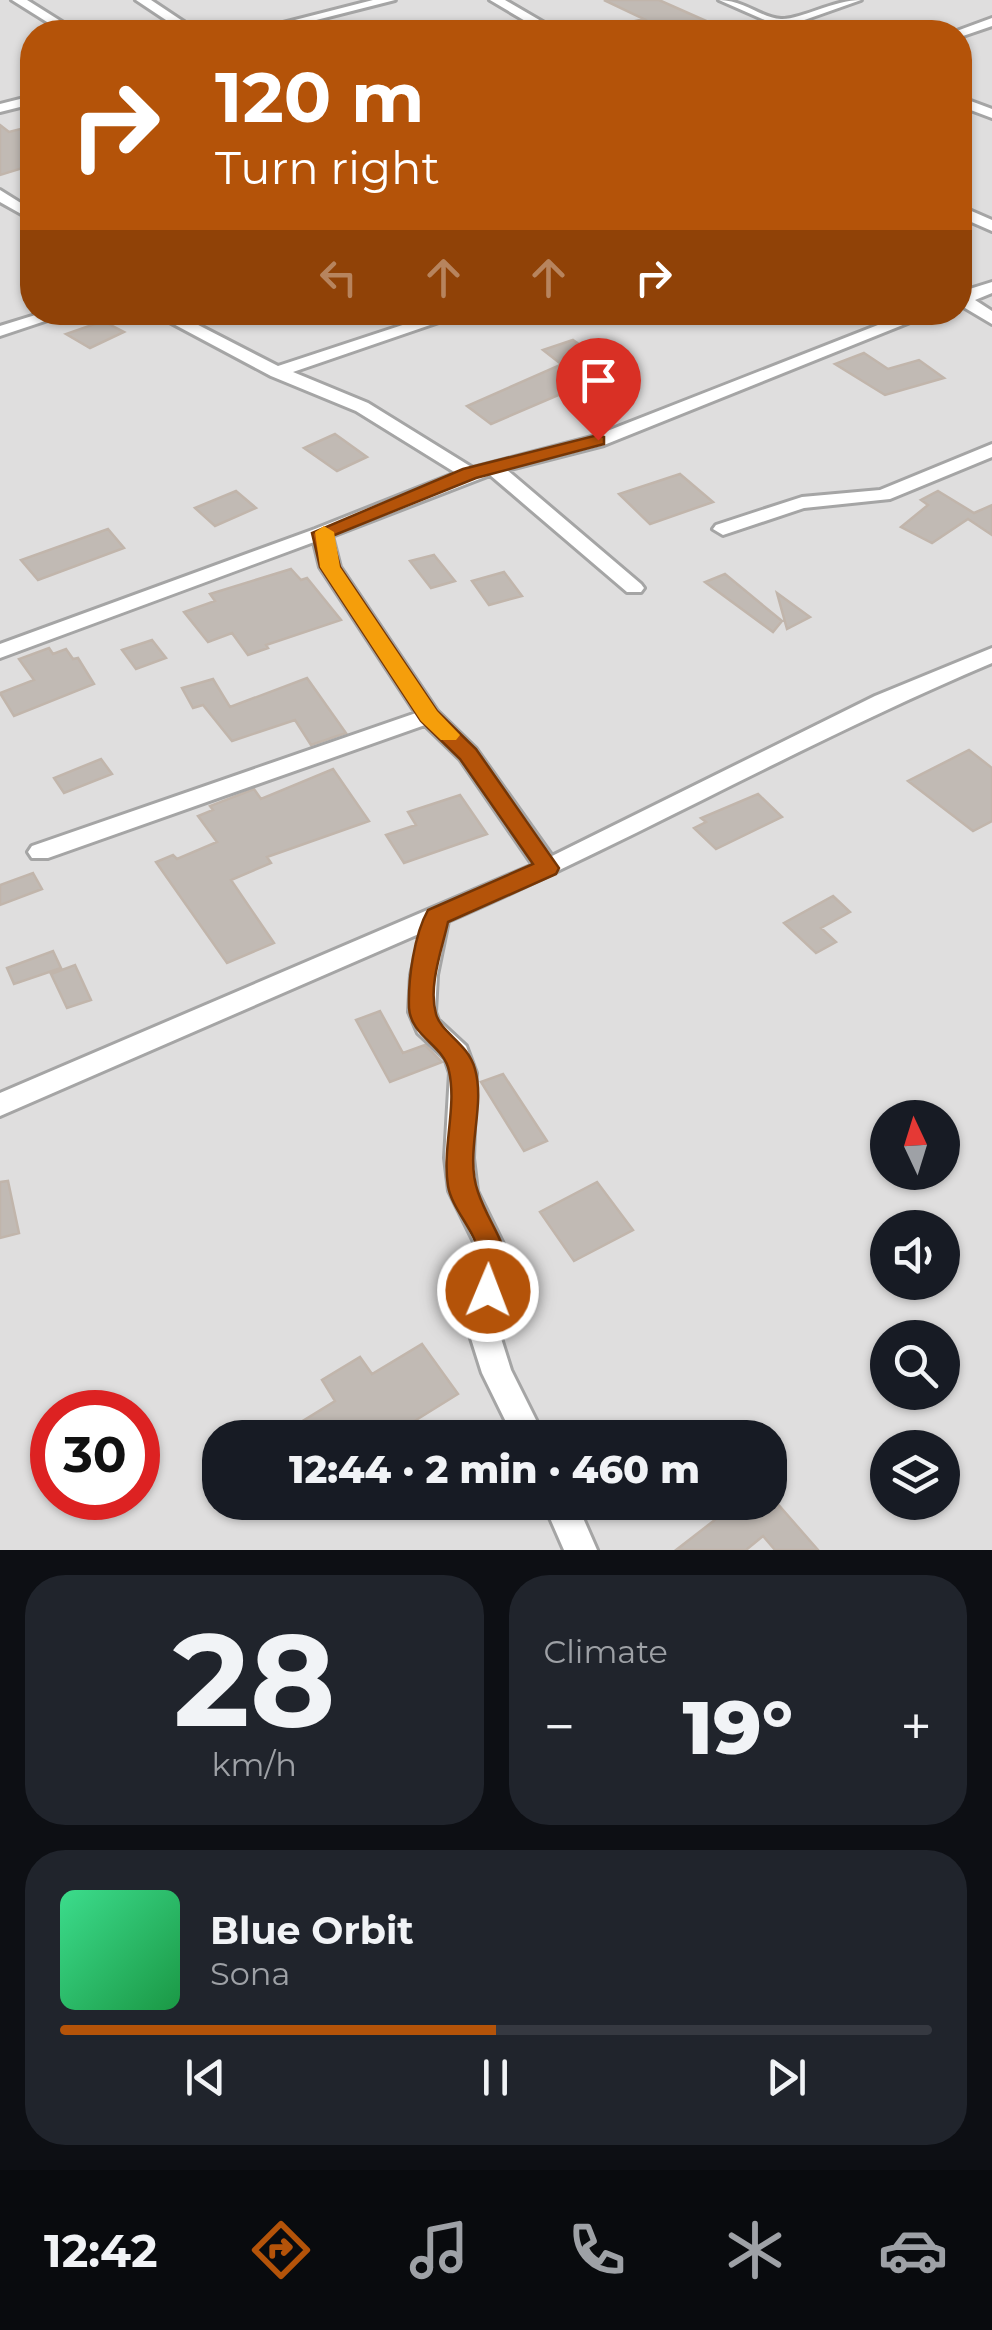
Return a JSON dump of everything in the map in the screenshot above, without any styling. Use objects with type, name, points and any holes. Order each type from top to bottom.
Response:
[{"type":"street","points":[[18,0],[50,20]]},
{"type":"street","points":[[142,0],[173,20]]},
{"type":"street","points":[[305,20],[389,0]]},
{"type":"street","points":[[496,0],[532,20]]},
{"type":"street","points":[[725,0],[774,20]]},
{"type":"street","points":[[791,20],[855,0]]},
{"type":"street","points":[[184,325],[276,372],[362,407],[470,474]]},
{"type":"street","points":[[276,372],[420,325]]},
{"type":"street","points":[[0,651],[322,533],[470,474],[598,440],[894,325]]},
{"type":"street","points":[[723,529],[802,503],[883,496],[992,450]]},
{"type":"street","points":[[493,468],[634,588]]},
{"type":"street","points":[[322,533],[330,567],[429,716],[468,754],[548,868]]},
{"type":"street","points":[[0,1105],[548,868],[883,701],[992,655]]},
{"type":"street","points":[[40,852],[429,716]]},
{"type":"street","points":[[436,917],[424,975],[422,1012],[428,1026],[456,1053],[464,1073],[460,1158],[463,1191],[494,1254],[484,1332],[497,1374],[521,1420]]},
{"type":"street","points":[[567,1520],[581,1550]]},
{"type":"shaded area","points":[[0,0],[992,0],[992,1550],[0,1550]]},
{"type":"building","points":[[604,0],[659,0],[704,20],[640,20],[644,19]]},
{"type":"building","points":[[0,125],[9,132],[20,129],[20,169],[0,175]]},
{"type":"building","points":[[92,325],[111,325],[124,332],[90,348],[66,334]]},
{"type":"building","points":[[573,340],[617,370],[491,424],[467,406],[558,366],[561,364],[543,350]]},
{"type":"building","points":[[864,353],[888,369],[919,360],[944,378],[885,395],[835,364]]},
{"type":"building","points":[[335,434],[367,457],[337,471],[304,448]]},
{"type":"building","points":[[680,474],[713,502],[650,524],[619,494]]},
{"type":"building","points":[[236,491],[256,508],[215,526],[195,508]]},
{"type":"building","points":[[938,491],[974,513],[992,505],[992,535],[968,519],[932,543],[901,527],[928,505],[921,500]]},
{"type":"building","points":[[108,529],[124,548],[38,580],[21,560]]},
{"type":"building","points":[[434,555],[455,581],[431,588],[410,561]]},
{"type":"building","points":[[291,569],[301,580],[307,578],[341,620],[266,645],[268,648],[248,655],[232,633],[208,642],[184,612],[215,601],[210,594]]},
{"type":"building","points":[[504,572],[522,596],[489,605],[472,581]]},
{"type":"building","points":[[725,574],[782,621],[773,632],[705,582]]},
{"type":"building","points":[[777,593],[810,617],[787,629]]},
{"type":"building","points":[[152,640],[166,658],[136,669],[122,650]]},
{"type":"building","points":[[49,648],[53,654],[66,649],[73,659],[78,658],[94,684],[14,716],[0,693],[34,680],[19,659]]},
{"type":"building","points":[[307,678],[346,733],[311,745],[295,720],[232,741],[203,705],[193,708],[182,688],[213,679],[230,707]]},
{"type":"building","points":[[969,750],[992,768],[992,821],[973,831],[908,781]]},
{"type":"building","points":[[101,759],[112,774],[64,793],[54,778]]},
{"type":"building","points":[[333,769],[369,821],[267,857],[271,863],[231,880],[274,943],[227,963],[156,862],[173,855],[177,859],[217,842],[198,816],[213,810],[210,806],[254,789],[261,799]]},
{"type":"building","points":[[758,794],[782,817],[716,849],[694,828],[706,822],[701,818]]},
{"type":"building","points":[[460,795],[487,834],[404,863],[386,835],[416,825],[408,812]]},
{"type":"building","points":[[33,873],[42,889],[0,905],[0,885]]},
{"type":"building","points":[[833,896],[850,912],[821,928],[836,942],[816,953],[784,923]]},
{"type":"building","points":[[53,951],[61,968],[14,984],[7,968]]},
{"type":"building","points":[[75,965],[91,1000],[67,1008],[51,974]]},
{"type":"building","points":[[380,1011],[403,1053],[425,1045],[442,1062],[390,1082],[356,1020]]},
{"type":"building","points":[[503,1074],[547,1141],[524,1151],[481,1082]]},
{"type":"building","points":[[8,1181],[19,1233],[0,1238],[0,1182]]},
{"type":"building","points":[[597,1182],[633,1230],[574,1261],[540,1212]]},
{"type":"building","points":[[422,1344],[458,1394],[416,1420],[304,1420],[335,1401],[322,1380],[360,1357],[372,1374]]},
{"type":"building","points":[[787,1515],[818,1550],[775,1550],[763,1536],[746,1550],[676,1550],[715,1520],[787,1520]]},
{"type":"slow traffic","points":[[324,532],[330,567],[429,716],[448,735]]},
{"type":"route","points":[[488,1291],[494,1254],[463,1191],[460,1158],[464,1073],[456,1053],[428,1026],[422,1012],[424,975],[436,917],[548,868],[468,754],[429,716],[330,567],[322,533],[470,474],[598,440]]}]
